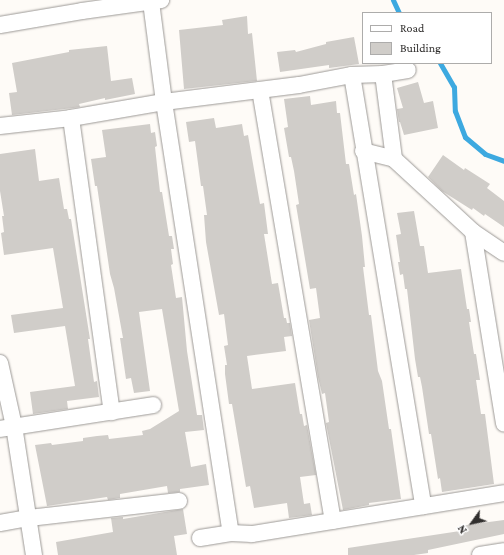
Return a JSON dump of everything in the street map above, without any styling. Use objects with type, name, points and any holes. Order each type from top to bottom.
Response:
[{"type":"street","points":[[0,25],[82,5],[157,1],[164,102],[231,532]]},
{"type":"street","points":[[0,126],[71,118],[164,102],[260,90],[352,75],[383,74],[408,70]]},
{"type":"street","points":[[383,74],[394,159]]},
{"type":"street","points":[[352,75],[363,151],[423,506]]},
{"type":"street","points":[[260,90],[333,521]]},
{"type":"street","points":[[71,118],[112,412]]},
{"type":"street","points":[[363,151],[394,159],[473,232],[504,254]]},
{"type":"street","points":[[473,232],[504,424]]},
{"type":"street","points":[[0,363],[7,427],[29,518],[34,555]]},
{"type":"street","points":[[7,427],[153,405]]},
{"type":"street","points":[[200,538],[231,532],[252,534],[504,493]]},
{"type":"street","points":[[0,523],[29,518],[179,501]]},
{"type":"street","points":[[480,555],[504,551]]},
{"type":"building","points":[[247,16],[248,34],[252,33],[257,81],[184,89],[179,30],[223,25],[222,20]]},
{"type":"building","points":[[354,37],[359,64],[329,68],[329,65],[280,72],[277,52],[295,50],[296,52],[326,44],[326,42]]},
{"type":"building","points":[[107,46],[111,81],[132,78],[135,94],[105,100],[105,98],[79,104],[80,107],[12,115],[9,93],[17,92],[12,63],[69,52],[69,50]]},
{"type":"building","points":[[418,82],[424,103],[433,101],[438,128],[404,135],[399,122],[397,109],[403,108],[397,88]]},
{"type":"building","points":[[310,96],[311,105],[336,101],[337,113],[340,113],[346,164],[349,164],[354,195],[356,194],[362,236],[365,267],[363,267],[369,315],[371,315],[378,371],[382,381],[389,429],[391,429],[401,499],[369,503],[369,505],[343,510],[326,423],[329,422],[325,393],[322,394],[318,377],[309,320],[320,318],[316,288],[310,289],[296,205],[299,204],[294,171],[291,157],[289,157],[284,128],[288,127],[284,99]]},
{"type":"building","points":[[214,118],[216,128],[242,124],[244,136],[248,135],[260,204],[264,203],[268,234],[264,234],[272,284],[278,283],[284,318],[286,318],[287,323],[290,323],[292,336],[284,337],[286,351],[247,356],[252,389],[295,383],[300,414],[302,414],[304,426],[307,425],[316,475],[300,477],[304,504],[310,503],[312,515],[289,518],[287,503],[254,508],[250,486],[246,487],[232,404],[229,404],[225,374],[225,365],[227,365],[224,346],[228,345],[224,314],[219,315],[206,242],[204,215],[207,215],[203,186],[201,186],[195,141],[189,142],[186,122]]},
{"type":"building","points":[[150,124],[151,133],[155,132],[157,146],[155,147],[160,192],[162,192],[169,236],[172,236],[174,249],[171,249],[173,264],[171,265],[176,298],[182,297],[187,351],[197,415],[202,415],[204,430],[185,432],[191,467],[206,464],[209,485],[180,489],[180,492],[168,493],[167,486],[120,494],[120,498],[108,500],[107,497],[47,506],[35,445],[51,443],[52,445],[83,441],[83,438],[97,436],[108,435],[109,439],[143,435],[142,431],[150,429],[179,411],[162,309],[139,312],[150,391],[134,393],[131,378],[126,379],[120,338],[123,338],[110,274],[97,186],[95,186],[91,159],[106,157],[102,130]]},
{"type":"building","points":[[35,149],[39,181],[59,178],[64,209],[67,209],[69,219],[71,219],[90,339],[88,339],[94,382],[97,381],[99,397],[67,401],[68,409],[33,414],[30,392],[75,386],[65,326],[14,333],[11,315],[63,308],[53,248],[4,255],[1,233],[4,232],[2,216],[4,216],[0,191],[0,154]]},
{"type":"building","points":[[443,155],[464,170],[465,168],[490,184],[487,188],[504,201],[504,227],[485,214],[484,216],[473,208],[472,210],[442,191],[428,177]]},
{"type":"building","points":[[414,211],[420,246],[424,246],[428,273],[461,269],[467,309],[469,309],[471,322],[469,322],[474,354],[476,354],[480,380],[476,380],[481,414],[485,414],[494,484],[442,492],[440,478],[438,479],[422,387],[420,377],[418,377],[415,359],[407,289],[405,289],[403,274],[400,275],[398,262],[400,262],[396,235],[401,234],[397,213]]},
{"type":"building","points":[[183,509],[187,534],[174,536],[177,555],[58,555],[56,542],[113,532],[111,518],[123,517],[123,519]]},
{"type":"building","points":[[504,520],[504,534],[428,550],[428,553],[414,555],[348,555],[348,548],[460,531],[459,526]]},
{"type":"waterway","points":[[393,0],[399,12]]},
{"type":"waterway","points":[[441,64],[454,87],[455,111],[465,137],[485,154],[504,161]]}]
